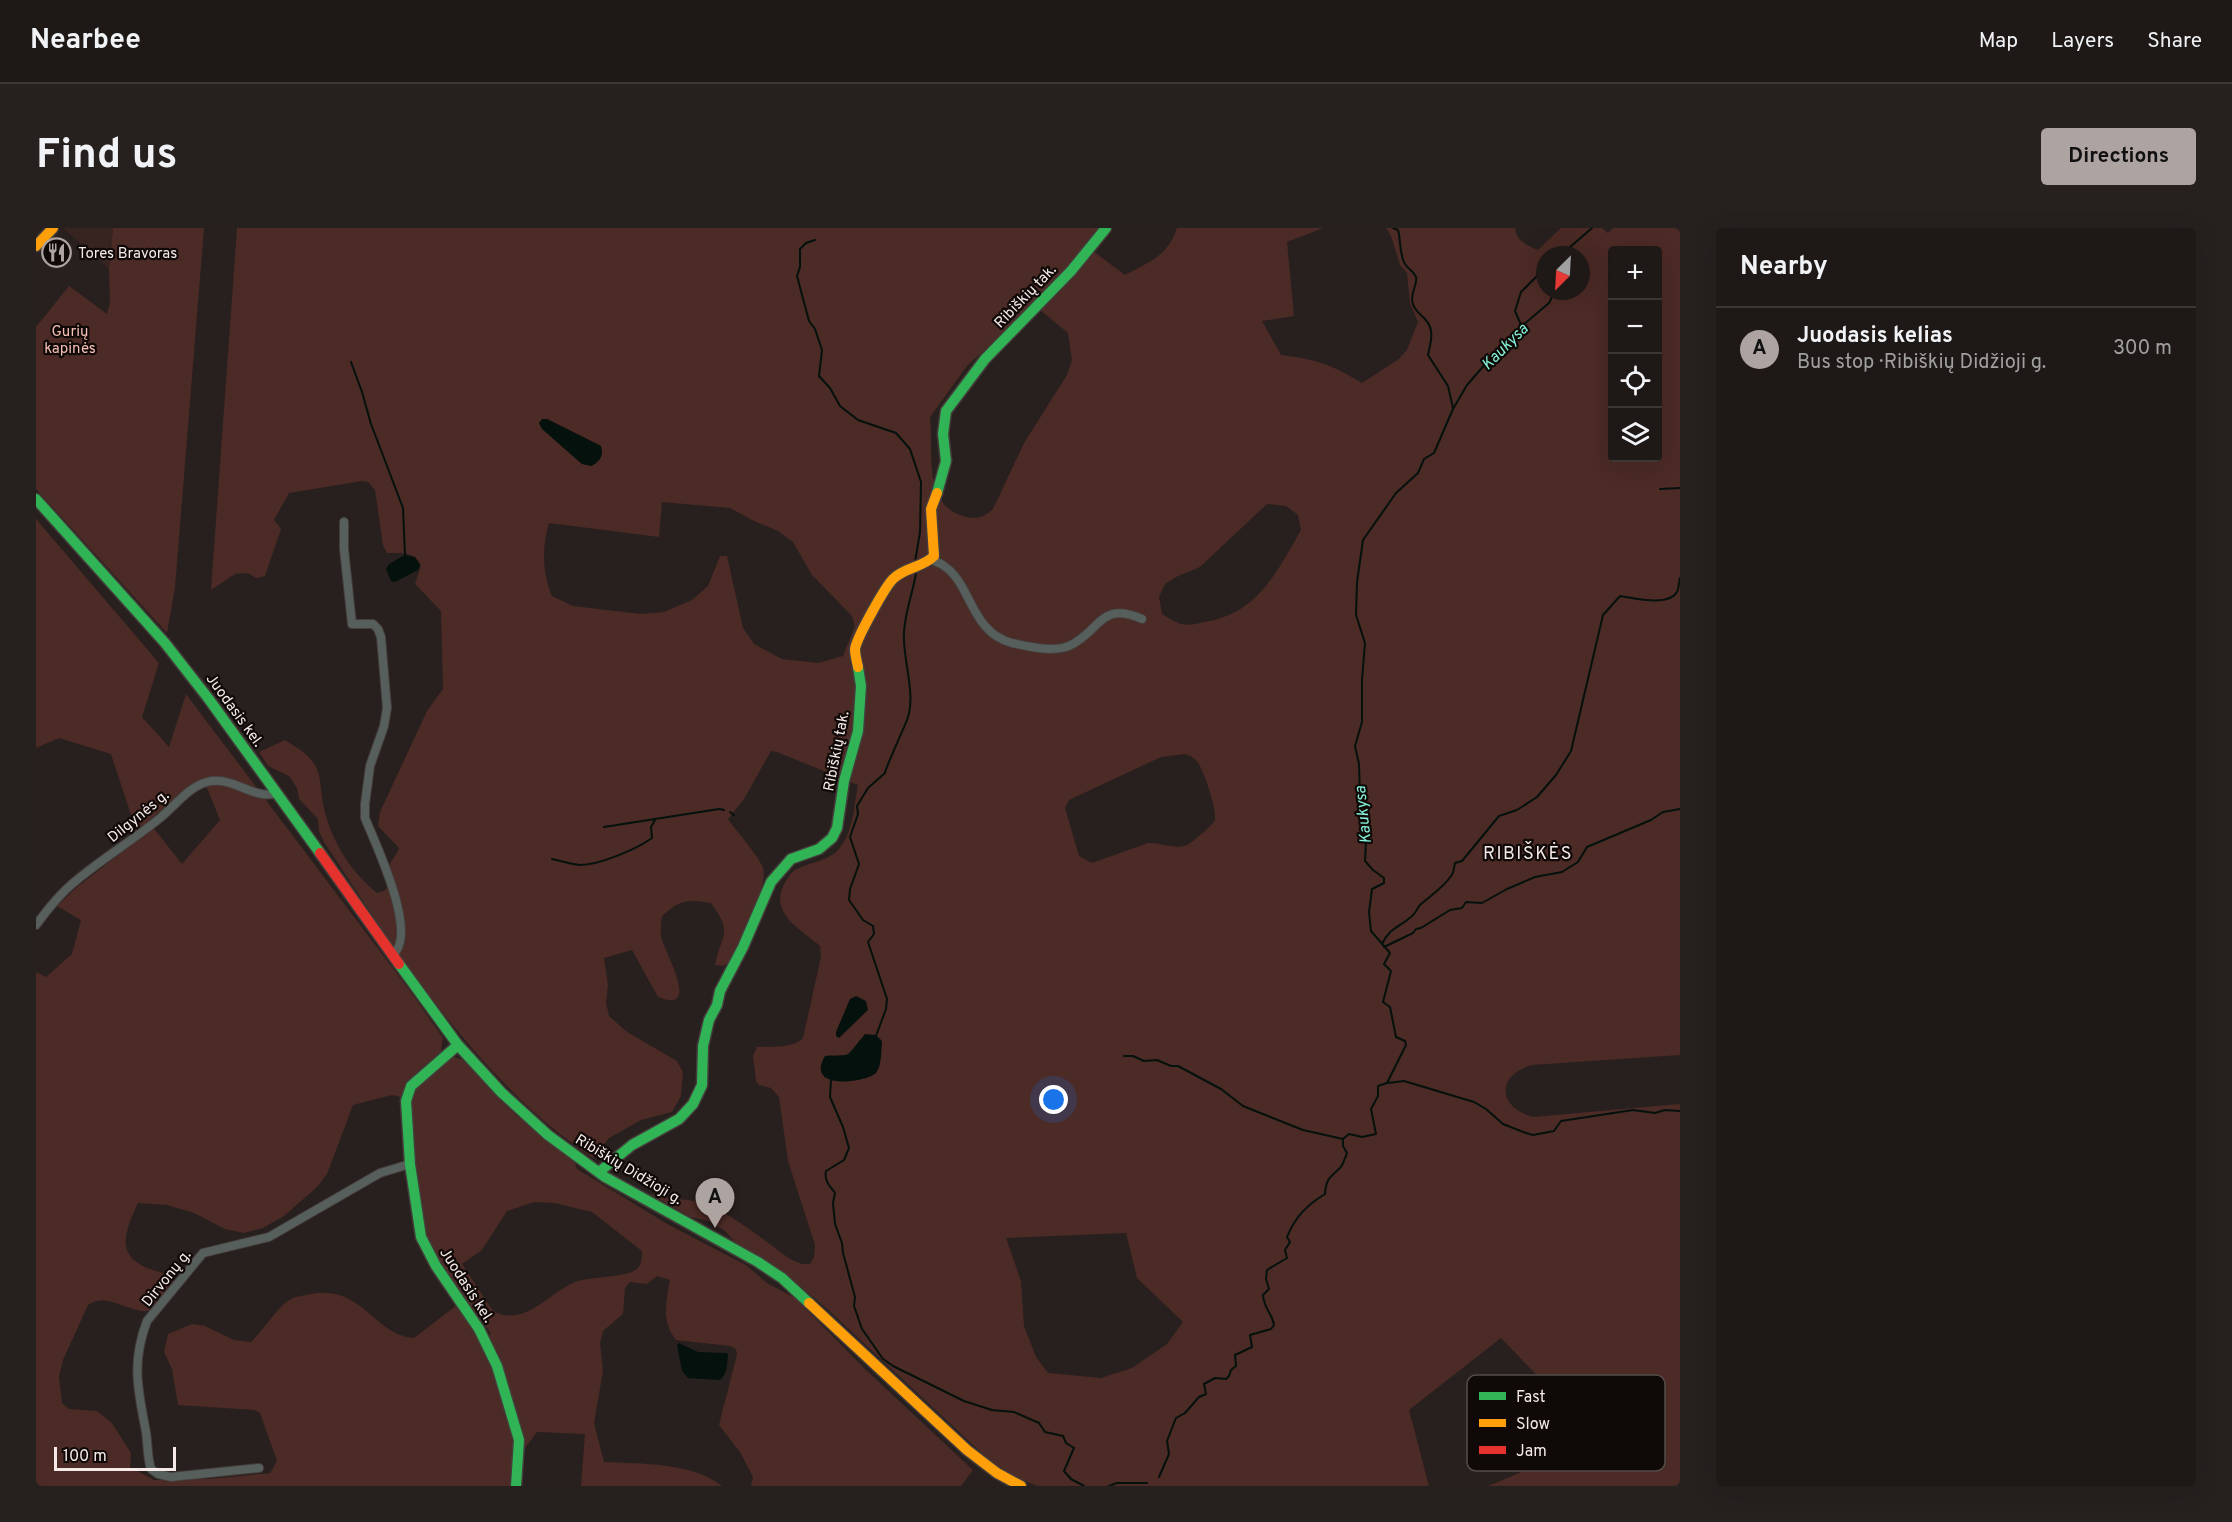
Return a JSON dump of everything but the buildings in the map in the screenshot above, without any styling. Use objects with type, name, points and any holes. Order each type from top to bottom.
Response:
[{"type":"street","points":[[36,246],[53,228]]},
{"type":"street","name":"Ribiškių tak.","points":[[599,1172],[632,1145],[680,1119],[693,1104],[702,1085],[703,1046],[709,1020],[717,1005],[720,991],[747,938],[771,882],[791,859],[825,845],[837,828],[844,781],[858,731],[861,686],[855,650],[859,636],[893,579],[903,572],[932,560],[934,553],[931,509],[942,481],[946,461],[943,434],[946,411],[985,359],[1071,271],[1106,228]]},
{"type":"street","name":"Juodasis kel.","points":[[36,499],[165,642],[392,955]]},
{"type":"street","points":[[344,522],[344,549],[352,624],[373,624],[378,629],[381,638],[387,708],[384,726],[370,766],[364,810],[398,906],[401,924],[400,942],[398,951],[392,955]]},
{"type":"street","points":[[932,560],[953,573],[987,628],[1011,642],[1036,647],[1060,648],[1071,645],[1105,617],[1123,613],[1142,619]]},
{"type":"street","name":"Dilgynės g.","points":[[36,925],[53,903],[73,884],[160,818],[199,785],[209,781],[221,781],[235,783],[262,795],[276,793]]},
{"type":"street","name":"Ribiškių Didžioji g.","points":[[392,955],[458,1045],[515,1107],[599,1172],[756,1260],[782,1278],[967,1450],[997,1473],[1021,1486]]},
{"type":"street","name":"Juodasis kel.","points":[[458,1045],[416,1081],[408,1093],[406,1112],[410,1164],[421,1237],[436,1266],[488,1347],[507,1395],[519,1440],[516,1486]]},
{"type":"street","name":"Dirvonų g.","points":[[259,1468],[171,1477],[158,1474],[151,1469],[138,1401],[136,1372],[143,1331],[147,1321],[204,1253],[269,1237],[380,1173],[410,1164]]},
{"type":"shaded area","points":[[63,228],[113,228],[109,269]]},
{"type":"shaded area","points":[[542,419],[547,419],[601,446],[602,455],[599,460],[591,466],[582,464],[542,429],[539,423]]},
{"type":"shaded area","points":[[405,555],[415,557],[420,565],[418,570],[395,582],[391,581],[386,569],[389,564]]},
{"type":"shaded area","points":[[856,996],[866,1001],[868,1010],[839,1038],[836,1032],[850,999]]},
{"type":"shaded area","points":[[865,1034],[876,1035],[882,1041],[880,1062],[876,1073],[851,1081],[830,1080],[823,1075],[821,1067],[825,1056],[848,1055]]},
{"type":"shaded area","points":[[679,1343],[698,1352],[728,1354],[727,1368],[723,1377],[720,1380],[688,1378],[682,1371],[677,1345]]},
{"type":"green space","name":"Gurių kapinės","points":[[113,228],[204,228],[175,588],[167,633],[36,489],[36,327],[69,286],[107,314],[110,303],[109,269]]},
{"type":"green space","points":[[237,228],[1099,228],[1085,245],[1125,275],[1150,262],[1163,252],[1177,228],[1323,228],[1287,242],[1294,316],[1262,321],[1281,355],[1323,364],[1362,383],[1399,359],[1407,350],[1418,322],[1410,303],[1407,273],[1400,265],[1391,236],[1386,228],[1515,228],[1520,239],[1536,249],[1536,300],[1590,300],[1590,246],[1542,246],[1561,228],[1602,228],[1608,233],[1613,228],[1680,228],[1680,1055],[1532,1065],[1512,1076],[1507,1083],[1506,1091],[1507,1099],[1513,1106],[1533,1117],[1680,1104],[1680,1486],[1488,1486],[1524,1471],[1665,1471],[1665,1375],[1537,1375],[1501,1338],[1409,1410],[1429,1486],[1037,1486],[1013,1476],[986,1457],[825,1307],[783,1272],[736,1243],[725,1231],[708,1221],[691,1217],[649,1193],[661,1197],[699,1202],[722,1211],[790,1259],[802,1264],[810,1264],[814,1257],[815,1245],[788,1161],[779,1097],[771,1088],[759,1085],[756,1081],[753,1056],[757,1047],[794,1044],[803,1038],[821,957],[820,946],[785,915],[780,898],[782,889],[795,870],[828,857],[842,844],[852,820],[858,785],[771,751],[744,799],[728,819],[761,863],[764,877],[757,902],[728,963],[723,966],[715,965],[724,934],[718,913],[711,903],[696,901],[679,904],[662,916],[661,937],[678,980],[678,997],[671,1000],[658,997],[632,950],[604,958],[608,985],[606,1003],[609,1016],[627,1032],[677,1061],[683,1072],[681,1096],[672,1112],[641,1120],[609,1138],[593,1158],[551,1127],[512,1092],[453,1025],[373,917],[324,842],[319,831],[318,819],[299,799],[297,788],[289,776],[268,766],[259,752],[285,740],[310,758],[319,775],[326,817],[342,853],[367,884],[377,893],[384,891],[394,880],[390,863],[399,848],[378,826],[380,812],[427,711],[443,689],[441,611],[415,584],[421,565],[411,555],[387,553],[383,545],[375,490],[368,482],[362,481],[289,493],[274,520],[281,529],[265,576],[256,578],[248,573],[235,574],[211,590]],"holes":[[[1034,305],[1068,333],[1072,360],[1067,375],[1024,443],[993,509],[976,518],[963,516],[950,510],[941,500],[936,488],[931,460],[930,417],[967,366]],[[547,419],[601,446],[582,464],[559,444]],[[662,502],[730,508],[778,531],[793,542],[812,575],[852,616],[855,626],[843,656],[818,663],[782,659],[754,644],[743,628],[727,556],[720,556],[708,586],[692,600],[664,612],[641,614],[573,606],[552,596],[546,578],[544,560],[549,523],[659,537]],[[1267,504],[1286,506],[1298,515],[1301,530],[1265,587],[1242,608],[1210,621],[1185,625],[1162,614],[1159,597],[1165,584],[1200,567]],[[1184,754],[1196,760],[1204,776],[1215,817],[1210,827],[1185,846],[1148,843],[1092,863],[1079,856],[1065,808],[1069,800],[1161,757]],[[860,1040],[882,1041],[879,1067],[824,1078],[829,1055],[839,1056],[850,1052]],[[1126,1233],[1137,1278],[1183,1322],[1167,1344],[1132,1368],[1101,1378],[1048,1373],[1036,1357],[1024,1326],[1021,1281],[1006,1238]]]},
{"type":"green space","points":[[36,519],[159,663],[142,717],[169,747],[186,694],[443,1038],[441,1051],[407,1081],[401,1097],[392,1095],[353,1105],[327,1174],[316,1188],[284,1216],[263,1228],[244,1233],[225,1229],[194,1213],[167,1205],[138,1203],[126,1234],[127,1250],[138,1263],[173,1276],[175,1282],[161,1303],[148,1311],[140,1311],[105,1301],[96,1301],[88,1305],[63,1360],[59,1377],[62,1403],[69,1409],[97,1411],[112,1423],[131,1453],[130,1467],[154,1480],[209,1479],[270,1473],[277,1461],[260,1413],[255,1410],[178,1405],[172,1369],[164,1352],[168,1334],[192,1324],[205,1326],[234,1340],[251,1342],[287,1301],[300,1296],[328,1293],[343,1296],[356,1303],[400,1335],[414,1338],[457,1305],[480,1340],[491,1334],[446,1274],[433,1252],[416,1173],[410,1106],[412,1095],[424,1079],[452,1057],[462,1059],[515,1114],[575,1163],[577,1169],[669,1225],[746,1265],[767,1283],[795,1298],[866,1370],[973,1470],[961,1486],[751,1486],[753,1477],[740,1452],[719,1425],[737,1354],[736,1349],[730,1346],[676,1340],[666,1318],[670,1280],[657,1276],[647,1284],[630,1282],[625,1288],[623,1314],[603,1331],[600,1343],[603,1371],[594,1423],[604,1462],[681,1468],[710,1478],[722,1486],[581,1486],[585,1434],[537,1432],[516,1460],[511,1486],[36,1486],[36,972],[46,977],[72,954],[81,920],[57,906],[77,887],[139,839],[111,754],[59,738],[36,748]],"holes":[[[191,786],[207,788],[220,820],[182,864],[148,821]],[[534,1202],[555,1203],[592,1212],[642,1251],[642,1260],[638,1268],[627,1274],[575,1282],[536,1307],[516,1315],[505,1315],[493,1311],[462,1264],[482,1250],[507,1211]]]},
{"type":"waterway","points":[[1393,228],[1398,230],[1404,262],[1416,277],[1412,297],[1414,306],[1430,327],[1428,355],[1448,386],[1453,408]]},
{"type":"waterway","points":[[1571,246],[1592,228]]},
{"type":"waterway","points":[[815,240],[806,243],[800,249],[800,267],[797,276],[809,321],[815,329],[822,350],[819,376],[830,388],[840,406],[858,420],[896,433],[910,449],[921,482],[920,532],[915,562]]},
{"type":"waterway","points":[[1521,325],[1515,311],[1521,292],[1536,277]]},
{"type":"waterway","name":"Kaukysa","points":[[1159,1477],[1169,1454],[1167,1441],[1176,1418],[1185,1413],[1199,1397],[1206,1394],[1204,1384],[1215,1378],[1226,1379],[1229,1376],[1231,1370],[1236,1366],[1235,1355],[1252,1347],[1250,1335],[1271,1329],[1274,1325],[1263,1295],[1269,1289],[1266,1279],[1267,1270],[1287,1258],[1285,1250],[1290,1242],[1287,1237],[1294,1223],[1307,1207],[1325,1194],[1329,1179],[1342,1165],[1347,1153],[1343,1146],[1343,1139],[1349,1134],[1362,1137],[1376,1134],[1371,1109],[1378,1096],[1378,1086],[1387,1083],[1406,1045],[1405,1041],[1396,1037],[1390,1007],[1383,1002],[1391,971],[1384,964],[1390,953],[1371,931],[1369,912],[1372,889],[1384,883],[1384,878],[1365,861],[1366,842],[1361,828],[1359,764],[1355,746],[1362,722],[1365,643],[1356,615],[1357,582],[1363,540],[1396,493],[1418,473],[1424,459],[1434,453],[1453,409],[1467,385],[1494,354],[1550,300]]},
{"type":"waterway","points":[[351,362],[371,424],[403,508],[405,555]]},
{"type":"waterway","points":[[1660,489],[1680,488]]},
{"type":"waterway","points":[[876,1036],[886,1009],[887,999],[868,942],[874,934],[873,926],[863,920],[849,900],[850,889],[859,864],[850,837],[858,814],[857,806],[868,788],[885,773],[910,710],[904,632],[916,573]]},
{"type":"waterway","points":[[1382,944],[1392,931],[1413,915],[1420,905],[1445,884],[1453,873],[1455,863],[1462,861],[1499,816],[1517,810],[1537,797],[1556,775],[1571,751],[1603,615],[1620,596],[1650,600],[1673,597],[1678,590],[1680,578]]},
{"type":"waterway","points":[[1384,947],[1413,933],[1416,929],[1450,910],[1462,908],[1466,902],[1482,903],[1535,877],[1562,872],[1578,862],[1587,847],[1651,820],[1663,812],[1680,809]]},
{"type":"waterway","points":[[604,827],[724,810]]},
{"type":"waterway","points":[[730,812],[734,815]]},
{"type":"waterway","points":[[552,859],[580,865],[618,856],[652,838],[651,827],[655,820]]},
{"type":"waterway","points":[[1124,1056],[1133,1056],[1144,1061],[1157,1060],[1171,1066],[1178,1066],[1221,1089],[1243,1106],[1303,1130],[1343,1139]]},
{"type":"waterway","points":[[831,1080],[830,1097],[849,1148],[844,1160],[826,1171],[826,1178],[835,1193],[833,1203],[835,1224],[842,1243],[855,1297],[854,1306],[862,1329],[883,1359],[893,1366],[964,1401],[992,1410],[1014,1412],[1039,1423],[1045,1432],[1063,1436],[1066,1443],[1074,1448],[1064,1471],[1071,1479],[1084,1486]]},
{"type":"waterway","points":[[1388,1083],[1404,1081],[1474,1102],[1503,1124],[1533,1135],[1554,1131],[1561,1121],[1633,1110],[1655,1113],[1665,1110],[1680,1111]]},
{"type":"waterway","name":"Kaukysa","points":[[1109,1486],[1117,1483],[1147,1483]]},
{"type":"traffic: fast","points":[[937,493],[946,461],[943,434],[946,411],[985,359],[1071,271],[1106,228]]},
{"type":"traffic: fast","points":[[36,499],[165,643],[208,698],[320,853]]},
{"type":"traffic: fast","points":[[599,1172],[632,1145],[679,1119],[693,1104],[702,1085],[703,1046],[709,1020],[717,1005],[720,991],[743,947],[771,882],[791,859],[819,849],[832,838],[837,828],[844,781],[858,731],[861,686],[858,667]]},
{"type":"traffic: fast","points":[[399,964],[458,1045],[501,1092],[548,1135],[605,1177],[758,1262],[782,1278],[809,1303]]},
{"type":"traffic: fast","points":[[458,1045],[411,1086],[406,1101],[410,1164],[421,1237],[436,1266],[479,1329],[497,1366],[519,1440],[516,1486]]},
{"type":"traffic: slow","points":[[36,246],[53,228]]},
{"type":"traffic: slow","points":[[858,667],[855,651],[857,643],[889,584],[898,575],[934,556],[931,509],[937,493]]},
{"type":"traffic: slow","points":[[809,1303],[967,1450],[997,1473],[1021,1486]]},
{"type":"traffic: jam","points":[[320,853],[399,964]]},
{"type":"place","name":"Tores Bravoras","points":[[57,253]]},
{"type":"place","name":"Juodasis kelias","points":[[715,1228]]},
{"type":"district","name":"RIBIŠKĖS","points":[[1528,853]]}]
